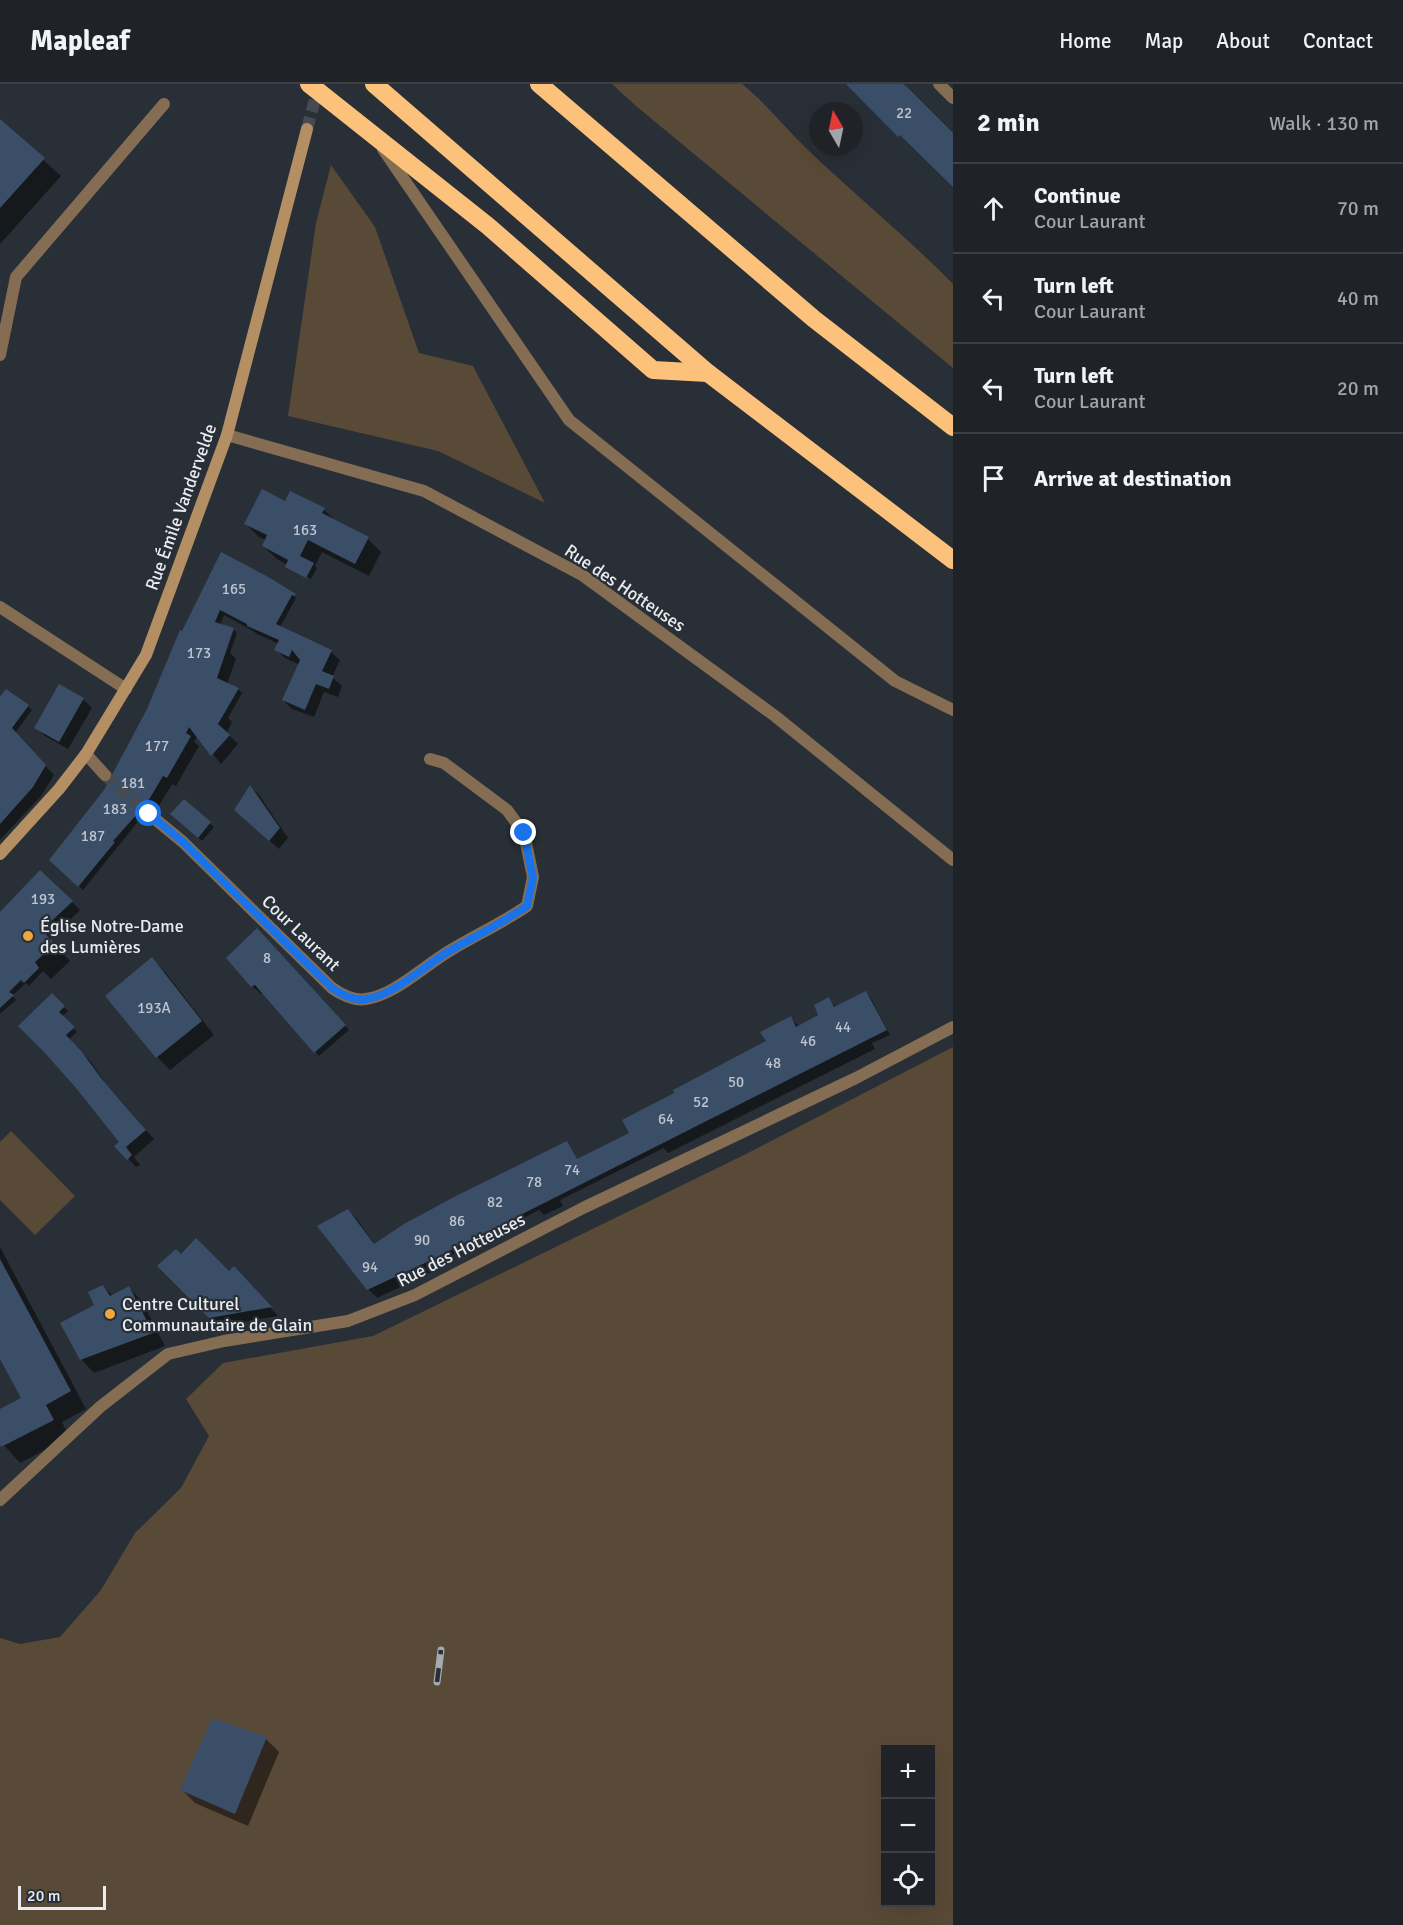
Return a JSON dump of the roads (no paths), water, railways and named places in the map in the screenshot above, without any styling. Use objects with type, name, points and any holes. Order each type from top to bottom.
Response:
[{"type":"highway","points":[[309,84],[488,226],[653,370],[708,374]]},
{"type":"highway","points":[[374,84],[708,374],[953,560]]},
{"type":"highway","points":[[539,84],[814,319],[953,427]]},
{"type":"main road","name":"Rue Émile Vandervelde","points":[[0,854],[59,789],[86,754],[146,655],[227,435],[307,129]]},
{"type":"street","points":[[939,84],[953,98]]},
{"type":"street","points":[[0,355],[16,277],[164,104]]},
{"type":"street","points":[[376,138],[569,420],[895,681],[953,710]]},
{"type":"street","name":"Rue des Hotteuses","points":[[227,435],[424,491],[582,575],[775,716],[953,860]]},
{"type":"street","points":[[0,607],[126,689]]},
{"type":"street","points":[[86,754],[105,776]]},
{"type":"street","name":"Cour Laurant","points":[[149,814],[183,842],[332,988],[345,997],[366,1000],[389,991],[450,951],[501,924],[527,906],[533,878],[524,833],[507,810],[444,763],[430,759]]},
{"type":"street","name":"Rue des Hotteuses","points":[[0,1500],[100,1407],[168,1354],[224,1341],[348,1322],[415,1295],[583,1208],[856,1078],[953,1027]]},
{"type":"tunnel","points":[[307,129],[319,84]]},
{"type":"tunnel","points":[[105,775],[149,814]]},
{"type":"railway","points":[[437,1682],[441,1650]]},
{"type":"place","name":"Église Notre-Dame des Lumières","points":[[28,936]]},
{"type":"place","name":"Centre Culturel Communautaire de Glain","points":[[110,1314]]}]
